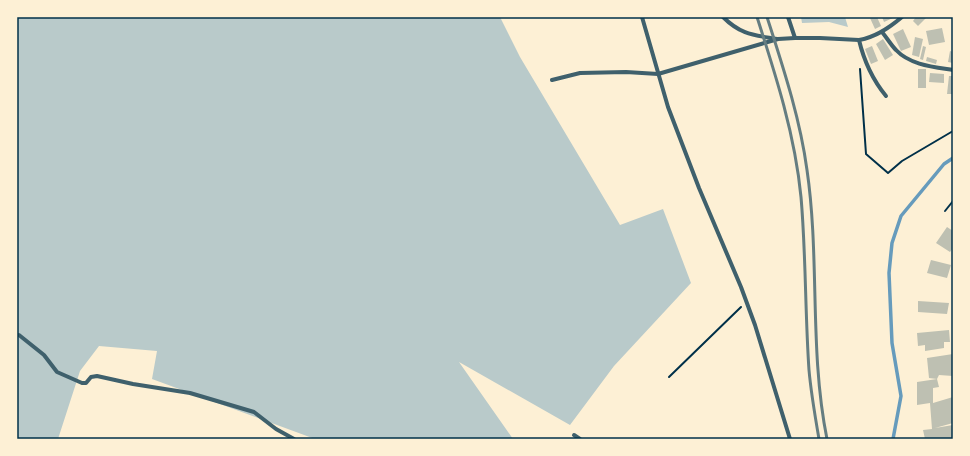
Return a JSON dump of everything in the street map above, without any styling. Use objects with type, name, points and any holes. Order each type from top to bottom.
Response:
[{"type":"street","points":[[642,17],[658,74],[682,144],[746,302],[790,439]]},
{"type":"street","points":[[723,17],[732,26],[748,34],[778,39]]},
{"type":"street","points":[[788,17],[795,38]]},
{"type":"street","points":[[552,80],[580,74],[626,72],[658,74],[778,39],[795,38],[859,40],[882,32],[902,17]]},
{"type":"street","points":[[882,32],[897,51],[907,58],[919,63],[953,70]]},
{"type":"street","points":[[859,40],[868,68],[878,87],[886,96]]},
{"type":"street","points":[[19,335],[44,355],[57,372],[82,383],[86,383],[91,377],[96,376],[133,384],[190,393],[254,412],[276,429],[294,439]]},
{"type":"street","points":[[574,435],[580,439]]},
{"type":"path","points":[[860,67],[866,154],[888,173],[902,161],[953,132]]},
{"type":"path","points":[[945,210],[953,202]]},
{"type":"path","points":[[669,377],[746,302]]},
{"type":"shaded area","points":[[17,17],[500,17],[520,57],[620,225],[663,209],[691,283],[614,366],[570,425],[459,362],[513,439],[315,439],[152,379],[157,351],[99,346],[80,371],[58,439],[17,439]]},
{"type":"shaded area","points":[[801,17],[845,17],[848,27],[829,22],[802,23]]},
{"type":"building","points":[[877,17],[881,26],[875,29],[870,18]]},
{"type":"building","points":[[882,17],[895,17],[884,22]]},
{"type":"building","points":[[916,17],[927,17],[918,26],[913,21]]},
{"type":"building","points":[[942,28],[945,42],[929,45],[926,31]]},
{"type":"building","points":[[903,29],[911,47],[901,51],[893,34]]},
{"type":"building","points":[[915,37],[923,39],[919,57],[912,55]]},
{"type":"building","points":[[883,39],[893,55],[885,60],[876,44]]},
{"type":"building","points":[[872,46],[878,61],[871,64],[865,49]]},
{"type":"building","points":[[923,46],[926,47],[923,60],[920,59]]},
{"type":"building","points":[[950,51],[953,52],[953,63],[948,62]]},
{"type":"building","points":[[927,57],[937,60],[936,64],[926,61]]},
{"type":"building","points":[[918,69],[926,69],[926,88],[918,88]]},
{"type":"building","points":[[930,73],[944,74],[944,83],[929,82]]},
{"type":"building","points":[[949,76],[953,76],[953,94],[947,94]]},
{"type":"building","points":[[947,227],[953,231],[953,248],[950,252],[936,243]]},
{"type":"building","points":[[931,260],[951,265],[947,278],[927,273]]},
{"type":"building","points":[[918,301],[949,303],[947,314],[918,312]]},
{"type":"building","points":[[949,330],[950,342],[944,342],[944,348],[925,351],[925,345],[918,346],[917,333]]},
{"type":"building","points":[[953,354],[953,376],[939,375],[937,379],[929,378],[927,358]]},
{"type":"building","points":[[937,379],[939,387],[933,388],[933,403],[953,397],[953,423],[935,428],[953,425],[953,439],[925,439],[923,430],[932,429],[930,403],[917,405],[917,382]]},
{"type":"waterway","points":[[893,439],[901,396],[892,343],[889,273],[892,243],[901,216],[944,164],[953,158]]},
{"type":"railway","points":[[757,17],[784,106],[798,174],[803,218],[809,370],[819,439]]},
{"type":"railway","points":[[767,17],[785,74],[800,131],[807,170],[813,237],[818,372],[827,439]]}]
